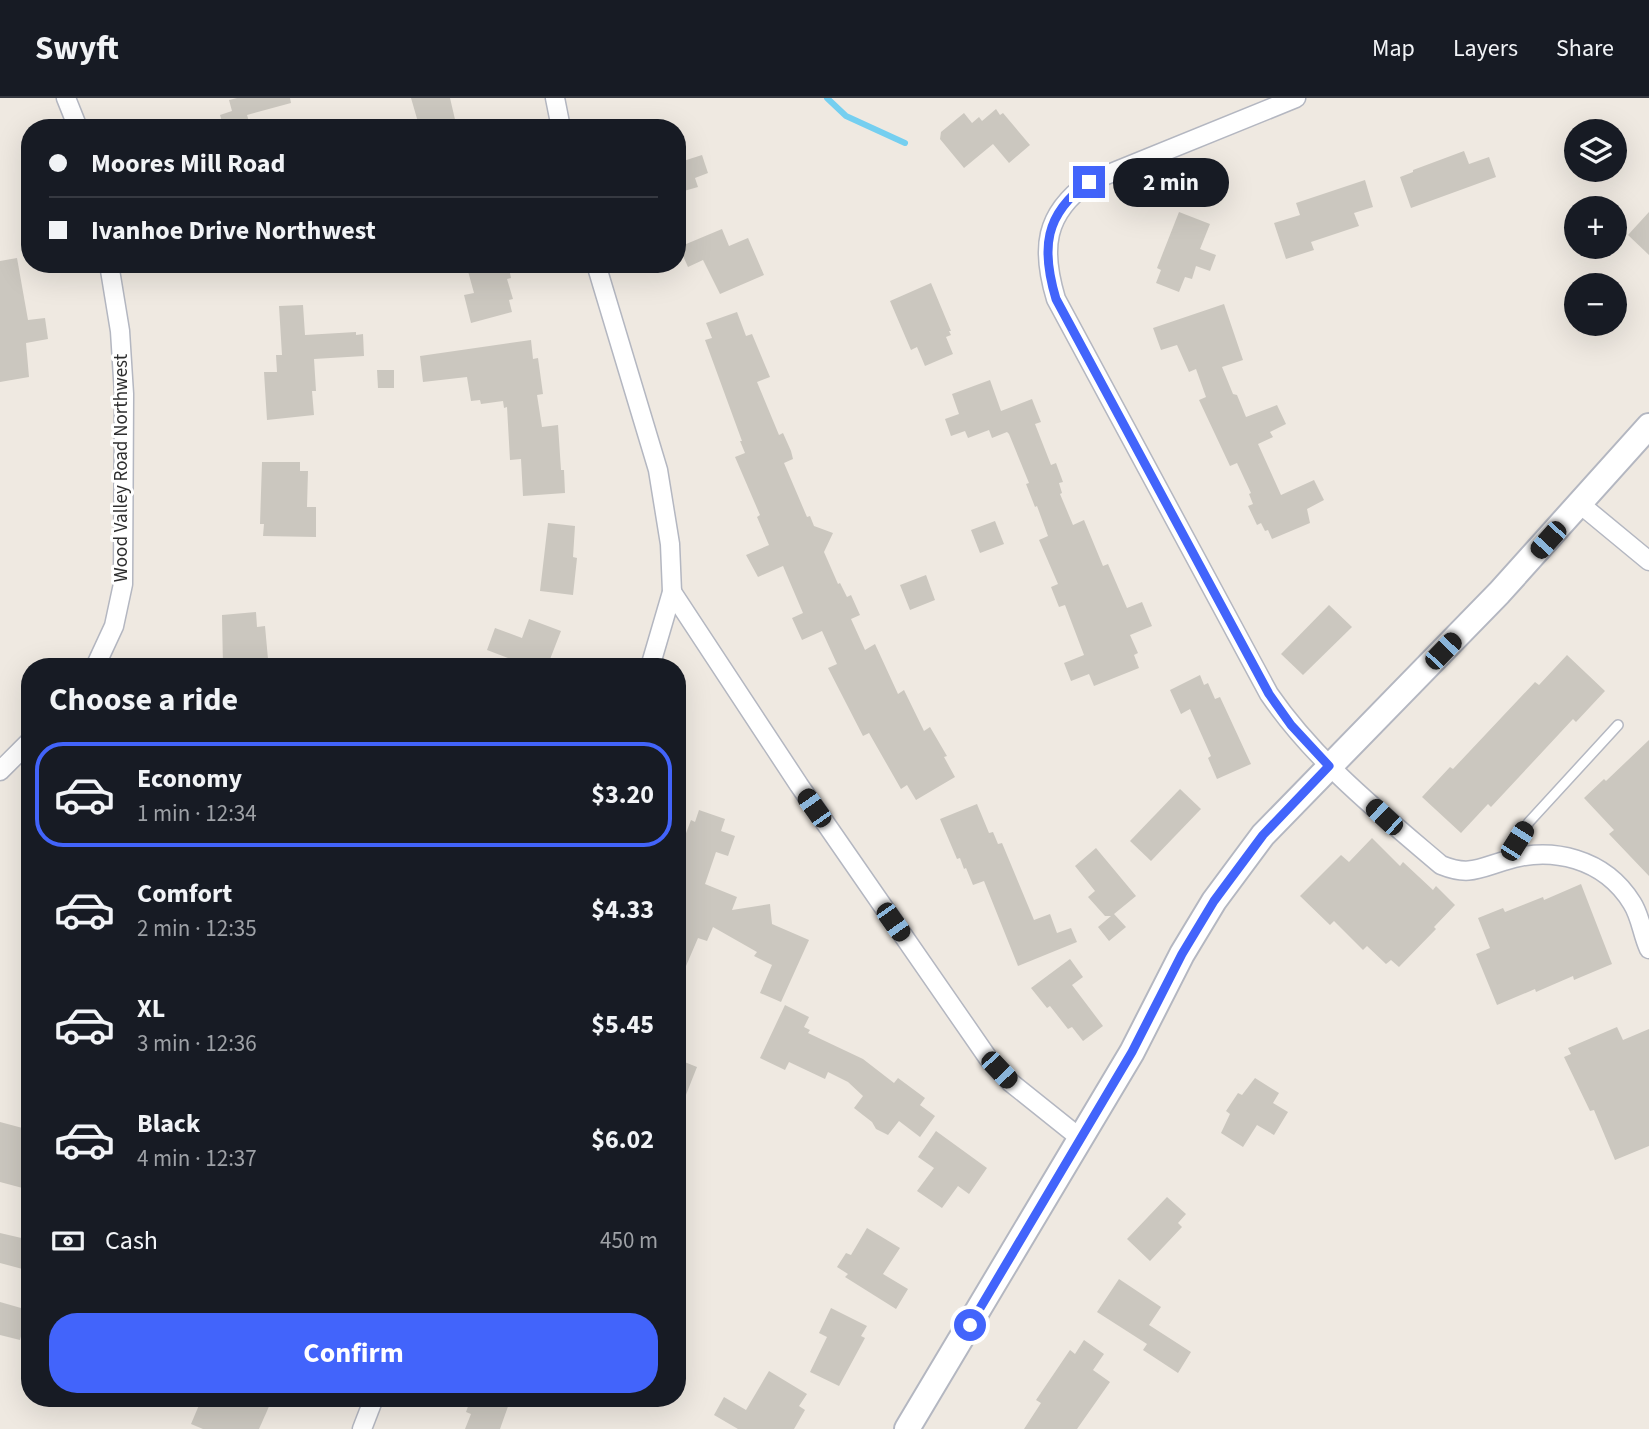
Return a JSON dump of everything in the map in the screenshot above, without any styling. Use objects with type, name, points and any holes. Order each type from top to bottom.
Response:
[{"type":"street","points":[[66,98],[74,119]]},
{"type":"street","points":[[555,98],[559,119]]},
{"type":"street","points":[[1296,98],[1089,182],[1072,194],[1059,210],[1051,227],[1048,272],[1056,299],[1269,694],[1291,725],[1329,766],[1441,865],[1456,871],[1471,872],[1527,855],[1554,855],[1581,860],[1600,869],[1620,886],[1634,905],[1649,949]]},
{"type":"street","name":"Wood Valley Road Northwest","points":[[99,658],[114,626],[123,584],[124,394],[120,331],[110,273]]},
{"type":"street","points":[[599,273],[658,470],[670,544],[672,592],[653,658]]},
{"type":"street","points":[[907,1429],[1132,1052],[1182,954],[1214,901],[1263,835],[1499,593],[1649,425]]},
{"type":"street","points":[[1580,504],[1649,561]]},
{"type":"street","points":[[672,592],[799,785],[988,1058],[1010,1082],[1080,1138]]},
{"type":"street","points":[[0,771],[21,750]]},
{"type":"street","points":[[362,1429],[371,1407]]},
{"type":"lane","points":[[1505,860],[1529,822],[1618,725]]},
{"type":"building","points":[[290,98],[291,103],[247,115],[248,119],[221,119],[220,115],[232,111],[229,100]]},
{"type":"building","points":[[411,98],[450,98],[455,119],[417,119]]},
{"type":"building","points":[[996,109],[1000,115],[1003,113],[1030,145],[1009,163],[993,144],[964,168],[940,139],[941,132],[964,113],[972,123],[979,117],[982,121]]},
{"type":"building","points":[[1464,151],[1469,164],[1489,157],[1496,177],[1411,208],[1400,177]]},
{"type":"building","points":[[702,155],[708,173],[695,178],[698,187],[686,190],[686,160]]},
{"type":"building","points":[[1365,180],[1373,207],[1354,213],[1359,226],[1311,242],[1314,250],[1286,259],[1274,223],[1300,215],[1296,203]]},
{"type":"building","points":[[1179,212],[1210,224],[1200,249],[1216,255],[1210,271],[1196,266],[1192,279],[1185,277],[1179,292],[1156,283],[1161,270],[1157,268]]},
{"type":"building","points":[[1649,212],[1649,255],[1628,235]]},
{"type":"building","points":[[722,229],[729,246],[748,238],[764,275],[720,294],[703,260],[688,267],[686,244]]},
{"type":"building","points":[[17,258],[28,320],[45,318],[48,339],[26,343],[29,377],[0,382],[0,261]]},
{"type":"building","points":[[468,273],[510,273],[511,278],[507,279],[513,299],[509,300],[512,312],[471,323],[464,295],[474,293]]},
{"type":"building","points":[[931,283],[951,331],[951,335],[946,337],[953,354],[925,366],[917,347],[911,350],[890,301]]},
{"type":"building","points":[[1224,304],[1243,360],[1222,367],[1233,394],[1237,395],[1246,417],[1277,405],[1286,424],[1270,432],[1273,437],[1258,444],[1281,495],[1314,480],[1324,500],[1307,509],[1310,523],[1272,539],[1261,523],[1257,525],[1248,506],[1253,504],[1249,494],[1251,493],[1237,463],[1230,466],[1199,400],[1206,397],[1196,369],[1189,372],[1177,345],[1161,350],[1153,328]]},
{"type":"building","points":[[303,305],[305,335],[356,332],[356,335],[363,334],[364,356],[314,359],[314,415],[267,420],[264,372],[277,372],[276,355],[282,355],[279,306]]},
{"type":"building","points":[[737,312],[746,336],[752,334],[770,377],[757,382],[779,435],[783,433],[791,451],[793,459],[784,463],[807,517],[810,516],[814,526],[833,533],[824,552],[838,584],[840,583],[847,597],[851,595],[860,615],[851,619],[865,650],[875,644],[898,694],[904,690],[924,731],[930,727],[947,756],[944,757],[955,777],[916,800],[907,785],[901,789],[869,733],[863,736],[828,668],[837,664],[822,631],[802,640],[792,618],[803,613],[783,566],[758,577],[746,555],[769,545],[757,517],[760,515],[735,457],[745,453],[742,441],[705,340],[712,338],[706,323]]},
{"type":"building","points":[[531,340],[533,359],[538,358],[543,394],[537,395],[542,427],[558,425],[565,493],[523,496],[521,459],[510,460],[507,407],[504,408],[503,401],[481,404],[480,400],[471,401],[467,377],[423,382],[420,356]]},
{"type":"building","points":[[377,370],[394,370],[394,388],[378,388]]},
{"type":"building","points":[[990,380],[1001,411],[1032,399],[1041,422],[1035,424],[1051,465],[1056,463],[1063,482],[1059,483],[1060,494],[1073,525],[1084,520],[1103,566],[1108,564],[1127,608],[1142,602],[1152,626],[1130,635],[1138,653],[1134,655],[1139,668],[1094,686],[1089,674],[1071,681],[1064,663],[1084,655],[1065,605],[1059,607],[1051,587],[1058,584],[1039,540],[1048,536],[1009,434],[1007,432],[992,438],[989,430],[968,438],[965,431],[951,436],[945,419],[959,414],[952,394]]},
{"type":"building","points":[[262,462],[300,462],[300,471],[308,471],[307,507],[316,507],[316,537],[263,536],[264,524],[260,524]]},
{"type":"building","points":[[995,521],[1004,544],[980,553],[971,530]]},
{"type":"building","points":[[548,523],[575,526],[573,557],[577,558],[573,595],[540,591]]},
{"type":"building","points":[[926,575],[935,600],[910,610],[900,585]]},
{"type":"building","points":[[1329,605],[1352,627],[1303,675],[1281,654]]},
{"type":"building","points":[[256,612],[257,627],[265,626],[268,658],[223,658],[222,615]]},
{"type":"building","points":[[529,619],[561,631],[550,658],[508,658],[487,650],[495,628],[522,638]]},
{"type":"building","points":[[1567,655],[1605,691],[1576,722],[1573,719],[1491,807],[1488,804],[1461,833],[1422,797],[1450,767],[1453,769],[1535,682],[1539,685]]},
{"type":"building","points":[[1200,675],[1204,685],[1208,683],[1215,699],[1220,697],[1251,764],[1217,779],[1208,758],[1211,756],[1190,709],[1181,714],[1170,690]]},
{"type":"building","points":[[1649,740],[1649,876],[1609,834],[1614,830],[1584,798]]},
{"type":"building","points":[[1180,789],[1201,809],[1151,861],[1130,841]]},
{"type":"building","points":[[977,804],[989,833],[993,832],[998,844],[1002,843],[1034,920],[1050,914],[1057,933],[1071,928],[1077,942],[1018,966],[984,881],[973,885],[960,858],[957,859],[940,819]]},
{"type":"building","points":[[699,810],[725,819],[721,831],[735,836],[728,856],[716,852],[705,884],[737,897],[732,910],[770,904],[772,924],[809,940],[781,1002],[760,993],[772,965],[754,956],[757,952],[713,927],[707,941],[698,938],[686,966],[686,833],[691,820],[695,822]]},
{"type":"building","points":[[1372,838],[1400,866],[1403,862],[1433,890],[1436,886],[1455,905],[1399,967],[1391,960],[1386,964],[1367,946],[1363,950],[1334,921],[1330,925],[1300,896],[1341,855],[1349,862]]},
{"type":"building","points":[[1096,848],[1136,896],[1114,914],[1126,927],[1109,941],[1098,927],[1111,916],[1105,916],[1088,897],[1095,891],[1075,866]]},
{"type":"building","points":[[1581,884],[1612,964],[1574,980],[1573,976],[1536,992],[1535,989],[1497,1005],[1476,954],[1490,948],[1478,918],[1503,908],[1505,912],[1543,897],[1544,900]]},
{"type":"building","points":[[1070,959],[1083,977],[1072,985],[1103,1026],[1083,1041],[1072,1027],[1068,1029],[1050,1006],[1047,1008],[1031,988]]},
{"type":"building","points":[[785,1005],[809,1017],[804,1027],[810,1030],[808,1033],[863,1059],[894,1083],[898,1078],[925,1098],[920,1105],[935,1116],[920,1137],[899,1121],[888,1135],[876,1129],[872,1122],[854,1108],[863,1096],[848,1082],[828,1072],[825,1079],[789,1062],[785,1070],[760,1058]]},
{"type":"building","points":[[1617,1027],[1623,1040],[1649,1029],[1649,1146],[1615,1160],[1594,1110],[1590,1111],[1564,1057],[1571,1054],[1568,1048]]},
{"type":"building","points":[[686,1063],[697,1067],[686,1095]]},
{"type":"building","points":[[1255,1078],[1279,1093],[1273,1103],[1288,1112],[1274,1135],[1257,1125],[1243,1147],[1221,1133],[1230,1114],[1226,1111],[1238,1093],[1242,1095]]},
{"type":"building","points":[[0,1122],[21,1128],[21,1188],[0,1182]]},
{"type":"building","points":[[936,1131],[987,1168],[969,1194],[958,1186],[942,1208],[917,1191],[934,1168],[918,1157]]},
{"type":"building","points":[[1167,1197],[1186,1214],[1178,1223],[1182,1227],[1150,1261],[1127,1239]]},
{"type":"building","points":[[867,1228],[900,1248],[883,1274],[908,1289],[896,1309],[845,1277],[848,1274],[837,1267],[846,1253],[851,1255]]},
{"type":"building","points":[[0,1233],[21,1238],[21,1269],[0,1263]]},
{"type":"building","points":[[1119,1279],[1161,1307],[1149,1325],[1191,1352],[1178,1373],[1143,1350],[1147,1344],[1097,1312]]},
{"type":"building","points":[[0,1302],[21,1308],[20,1340],[0,1335]]},
{"type":"building","points":[[831,1308],[867,1326],[861,1336],[865,1338],[839,1386],[810,1372],[827,1337],[819,1333]]},
{"type":"building","points":[[1084,1340],[1104,1354],[1093,1370],[1110,1382],[1077,1429],[1024,1429],[1041,1403],[1036,1400],[1070,1350],[1075,1354]]},
{"type":"building","points":[[769,1371],[807,1394],[799,1406],[805,1410],[794,1429],[738,1429],[714,1415],[724,1397],[746,1410]]},
{"type":"building","points":[[198,1407],[269,1407],[259,1429],[203,1429],[191,1424]]},
{"type":"building","points":[[468,1407],[508,1407],[500,1429],[465,1429],[471,1414],[466,1412]]},
{"type":"waterway","points":[[827,98],[846,116],[905,143]]},
{"type":"route","points":[[970,1325],[1132,1052],[1182,954],[1214,901],[1263,835],[1329,766],[1291,725],[1269,694],[1056,299],[1048,272],[1051,227],[1059,210],[1072,194],[1089,182]]}]
